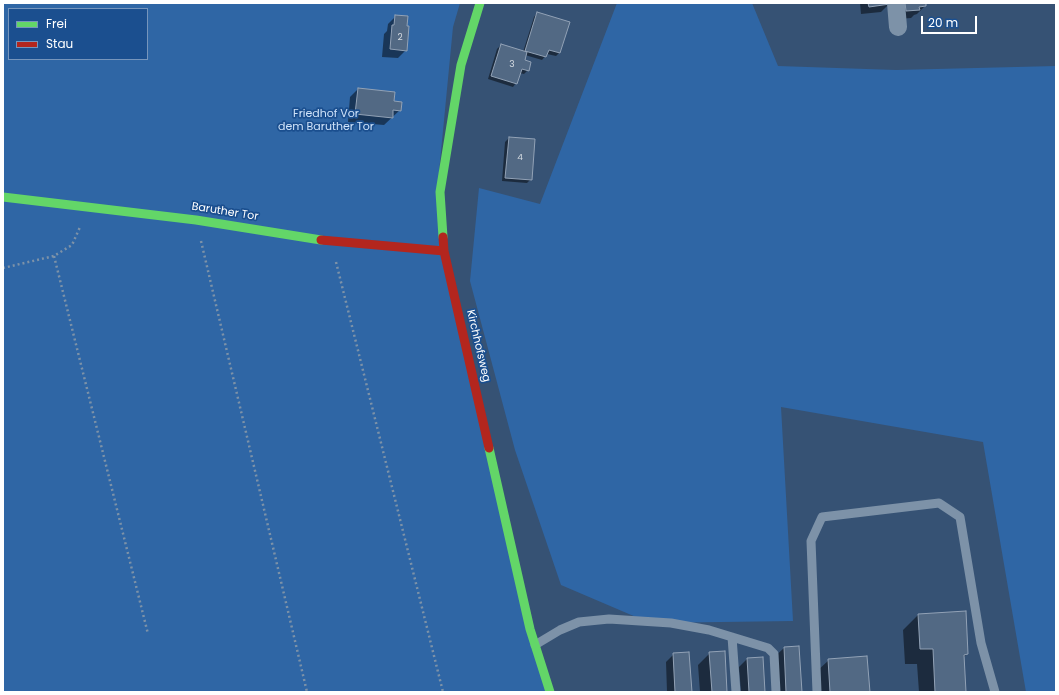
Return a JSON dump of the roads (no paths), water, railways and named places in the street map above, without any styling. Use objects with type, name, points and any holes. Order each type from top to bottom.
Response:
[{"type":"street","name":"Kirchhofsweg","points":[[480,3],[461,64],[440,192],[444,251],[528,621],[550,692]]},
{"type":"street","points":[[896,3],[898,27]]},
{"type":"street","name":"Baruther Tor","points":[[3,197],[196,220],[330,241],[444,251]]},
{"type":"lane","points":[[817,692],[811,541],[822,517],[939,503],[960,517],[981,643],[995,692]]},
{"type":"lane","points":[[535,645],[560,630],[579,622],[609,619],[671,623],[709,630],[768,648],[774,654],[776,692]]},
{"type":"lane","points":[[732,637],[736,692]]},
{"type":"park label","name":"Friedhof Vor dem Baruther Tor","points":[[326,120]]}]
